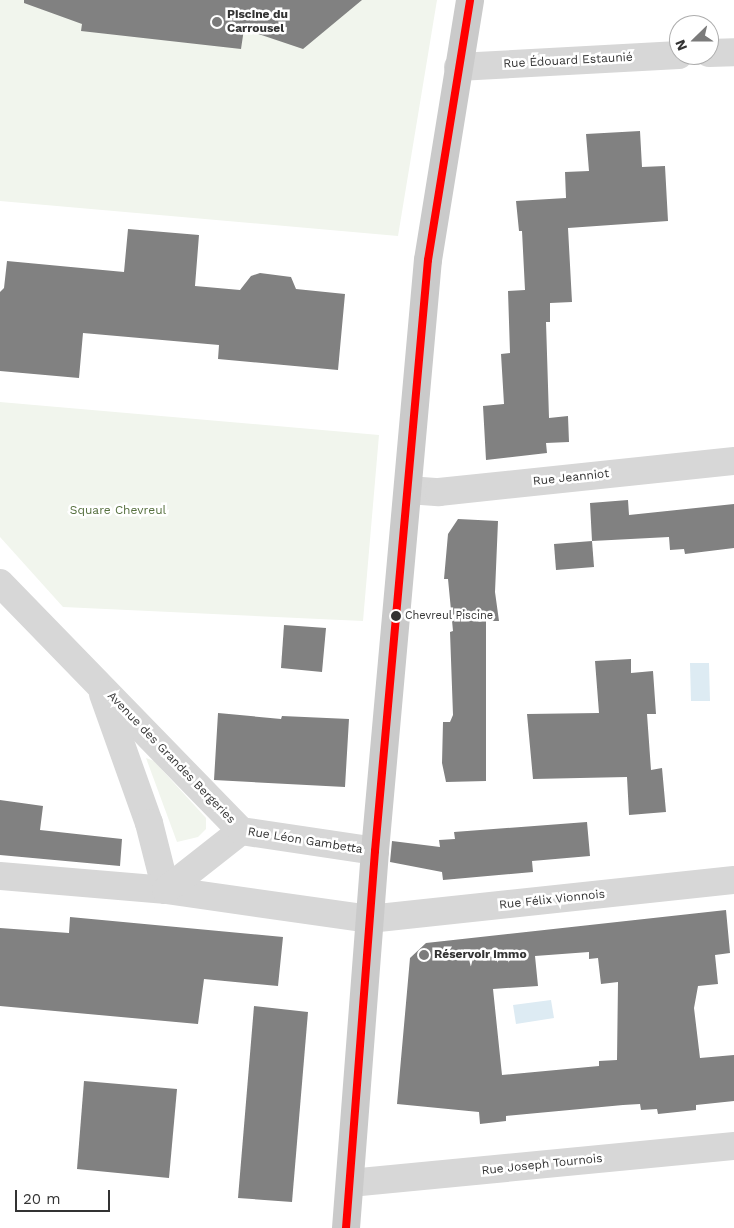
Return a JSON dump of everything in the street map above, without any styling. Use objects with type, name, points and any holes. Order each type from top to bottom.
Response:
[{"type":"main road","points":[[346,1228],[369,919],[428,260],[470,0]]},
{"type":"street","points":[[719,53],[734,52]]},
{"type":"street","name":"Rue Édouard Estaunié","points":[[458,67],[669,56]]},
{"type":"street","name":"Rue Jeanniot","points":[[408,490],[439,492],[734,461]]},
{"type":"street","name":"Avenue des Grandes Bergeries","points":[[0,583],[241,831]]},
{"type":"street","name":"Avenue des Grandes Bergeries","points":[[100,685],[149,823],[166,890]]},
{"type":"street","name":"Rue Léon Gambetta","points":[[166,890],[241,831],[375,851]]},
{"type":"street","points":[[0,876],[166,890],[369,919]]},
{"type":"street","name":"Rue Félix Vionnois","points":[[369,919],[734,880]]},
{"type":"street","name":"Rue Joseph Tournois","points":[[350,1183],[734,1146]]},
{"type":"green space","points":[[0,0],[437,0],[398,236],[0,201]]},
{"type":"green space","name":"Square Chevreul","points":[[0,402],[379,435],[363,621],[63,607],[0,537]]},
{"type":"green space","points":[[146,758],[154,761],[206,818],[206,829],[198,837],[177,842]]},
{"type":"shaded area","points":[[690,663],[709,663],[710,701],[691,701]]},
{"type":"shaded area","points":[[551,1000],[554,1018],[516,1024],[513,1005]]},
{"type":"building","points":[[24,0],[362,0],[303,49],[244,29],[241,49],[81,31],[82,24],[24,3]]},
{"type":"building","points":[[640,131],[642,167],[665,166],[668,221],[568,228],[572,302],[550,303],[550,322],[546,322],[549,418],[568,416],[569,442],[546,443],[547,453],[486,460],[483,406],[504,404],[501,354],[510,353],[508,291],[525,290],[522,231],[519,231],[516,201],[566,198],[565,172],[589,171],[586,134]]},
{"type":"building","points":[[128,229],[199,235],[195,286],[240,290],[251,276],[260,273],[291,277],[296,289],[345,294],[338,370],[218,359],[219,345],[83,333],[79,378],[0,371],[0,292],[4,288],[7,261],[124,272]]},
{"type":"building","points":[[628,500],[629,515],[734,504],[734,548],[685,554],[684,549],[670,550],[669,537],[592,541],[590,503]]},
{"type":"building","points":[[458,519],[498,521],[495,592],[499,621],[486,621],[486,781],[446,782],[442,763],[443,722],[450,722],[453,715],[450,632],[453,631],[448,579],[444,579],[448,534]]},
{"type":"building","points":[[592,541],[594,567],[556,570],[554,544]]},
{"type":"building","points":[[284,625],[326,628],[322,672],[281,668]]},
{"type":"building","points":[[631,659],[631,673],[653,671],[656,714],[647,714],[651,770],[662,768],[666,812],[629,815],[627,777],[533,779],[527,714],[599,713],[595,661]]},
{"type":"building","points":[[218,713],[281,719],[282,716],[349,719],[345,787],[214,780]]},
{"type":"building","points":[[0,800],[43,806],[40,830],[122,839],[120,866],[0,855]]},
{"type":"building","points":[[587,822],[590,856],[532,861],[533,872],[443,880],[442,872],[390,862],[392,841],[440,847],[439,840],[455,839],[454,832]]},
{"type":"building","points":[[726,910],[730,953],[715,955],[718,984],[698,986],[694,1008],[700,1058],[734,1055],[734,1101],[696,1105],[696,1110],[658,1114],[657,1109],[641,1110],[640,1104],[506,1116],[506,1121],[480,1124],[479,1112],[397,1104],[410,958],[426,943]],"holes":[[[589,952],[589,959],[598,958],[601,984],[618,982],[617,1060],[599,1061],[599,1066],[502,1075],[493,989],[538,986],[535,956]]]},
{"type":"building","points":[[70,917],[283,937],[278,986],[204,979],[198,1024],[0,1006],[0,928],[69,933]]},
{"type":"building","points":[[254,1006],[308,1012],[292,1202],[238,1198]]},
{"type":"building","points":[[84,1081],[177,1089],[169,1178],[77,1169]]},
{"type":"transit line","points":[[346,1228],[375,851],[428,260],[470,0]]},
{"type":"place","name":"Piscine du Carrousel","points":[[217,22]]},
{"type":"place","name":"Chevreul Piscine","points":[[396,616]]},
{"type":"place","name":"Réservoir immo","points":[[424,955]]}]
